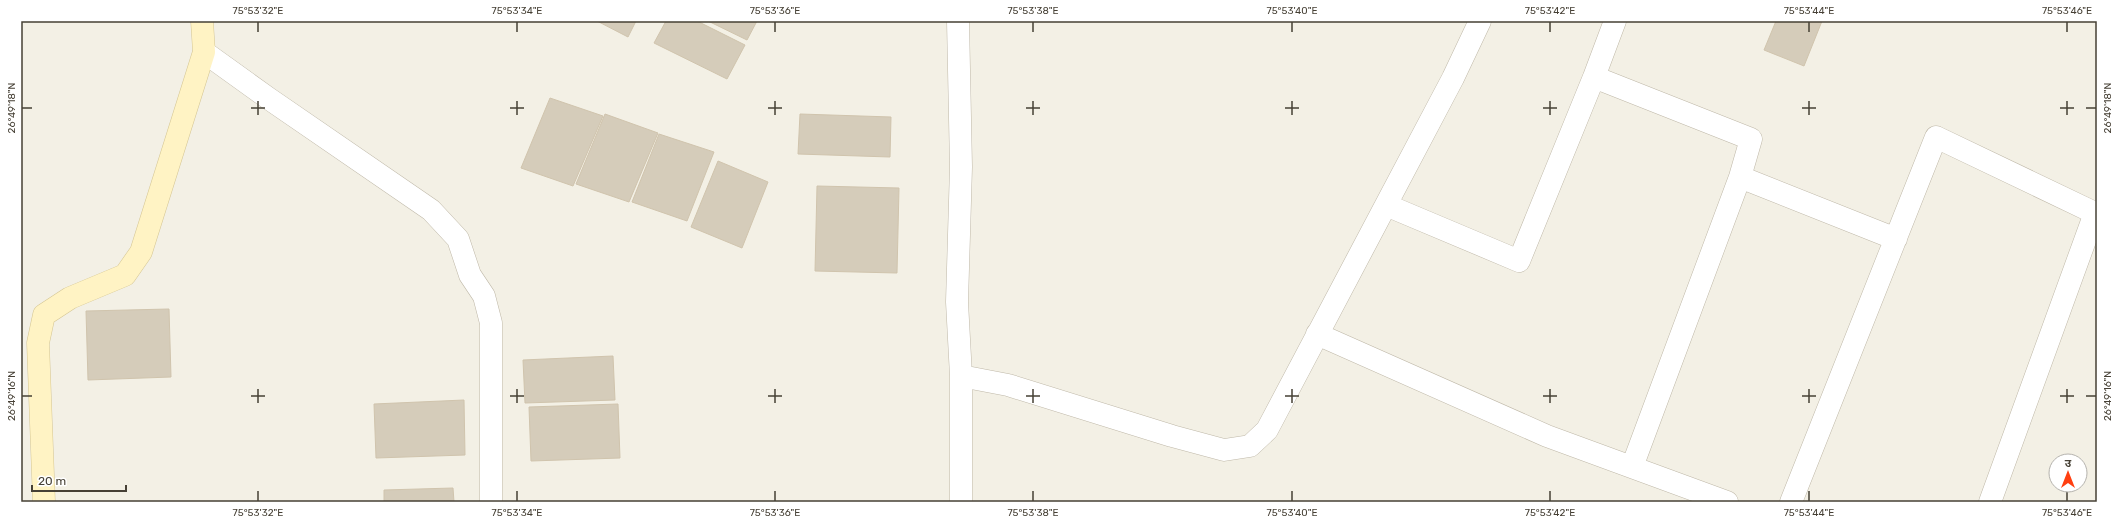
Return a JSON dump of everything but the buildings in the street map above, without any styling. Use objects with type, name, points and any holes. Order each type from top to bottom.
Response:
[{"type":"street","points":[[44,502],[38,343],[44,316],[70,298],[125,275],[141,252],[204,52],[202,21]]},
{"type":"street","points":[[958,21],[961,167],[957,302],[961,376],[961,502]]},
{"type":"street","points":[[961,376],[1008,386],[1172,436],[1224,450],[1250,446],[1267,430],[1453,78],[1480,21]]},
{"type":"street","points":[[1386,204],[1520,260],[1615,21]]},
{"type":"street","points":[[204,52],[431,210],[458,239],[470,275],[484,296],[491,323],[491,502]]},
{"type":"street","points":[[1594,77],[1751,139],[1740,176],[1632,467]]},
{"type":"street","points":[[1792,502],[1936,137],[2096,213],[1990,502]]},
{"type":"street","points":[[1740,176],[1896,239]]},
{"type":"street","points":[[1317,334],[1547,436],[1727,502]]}]
